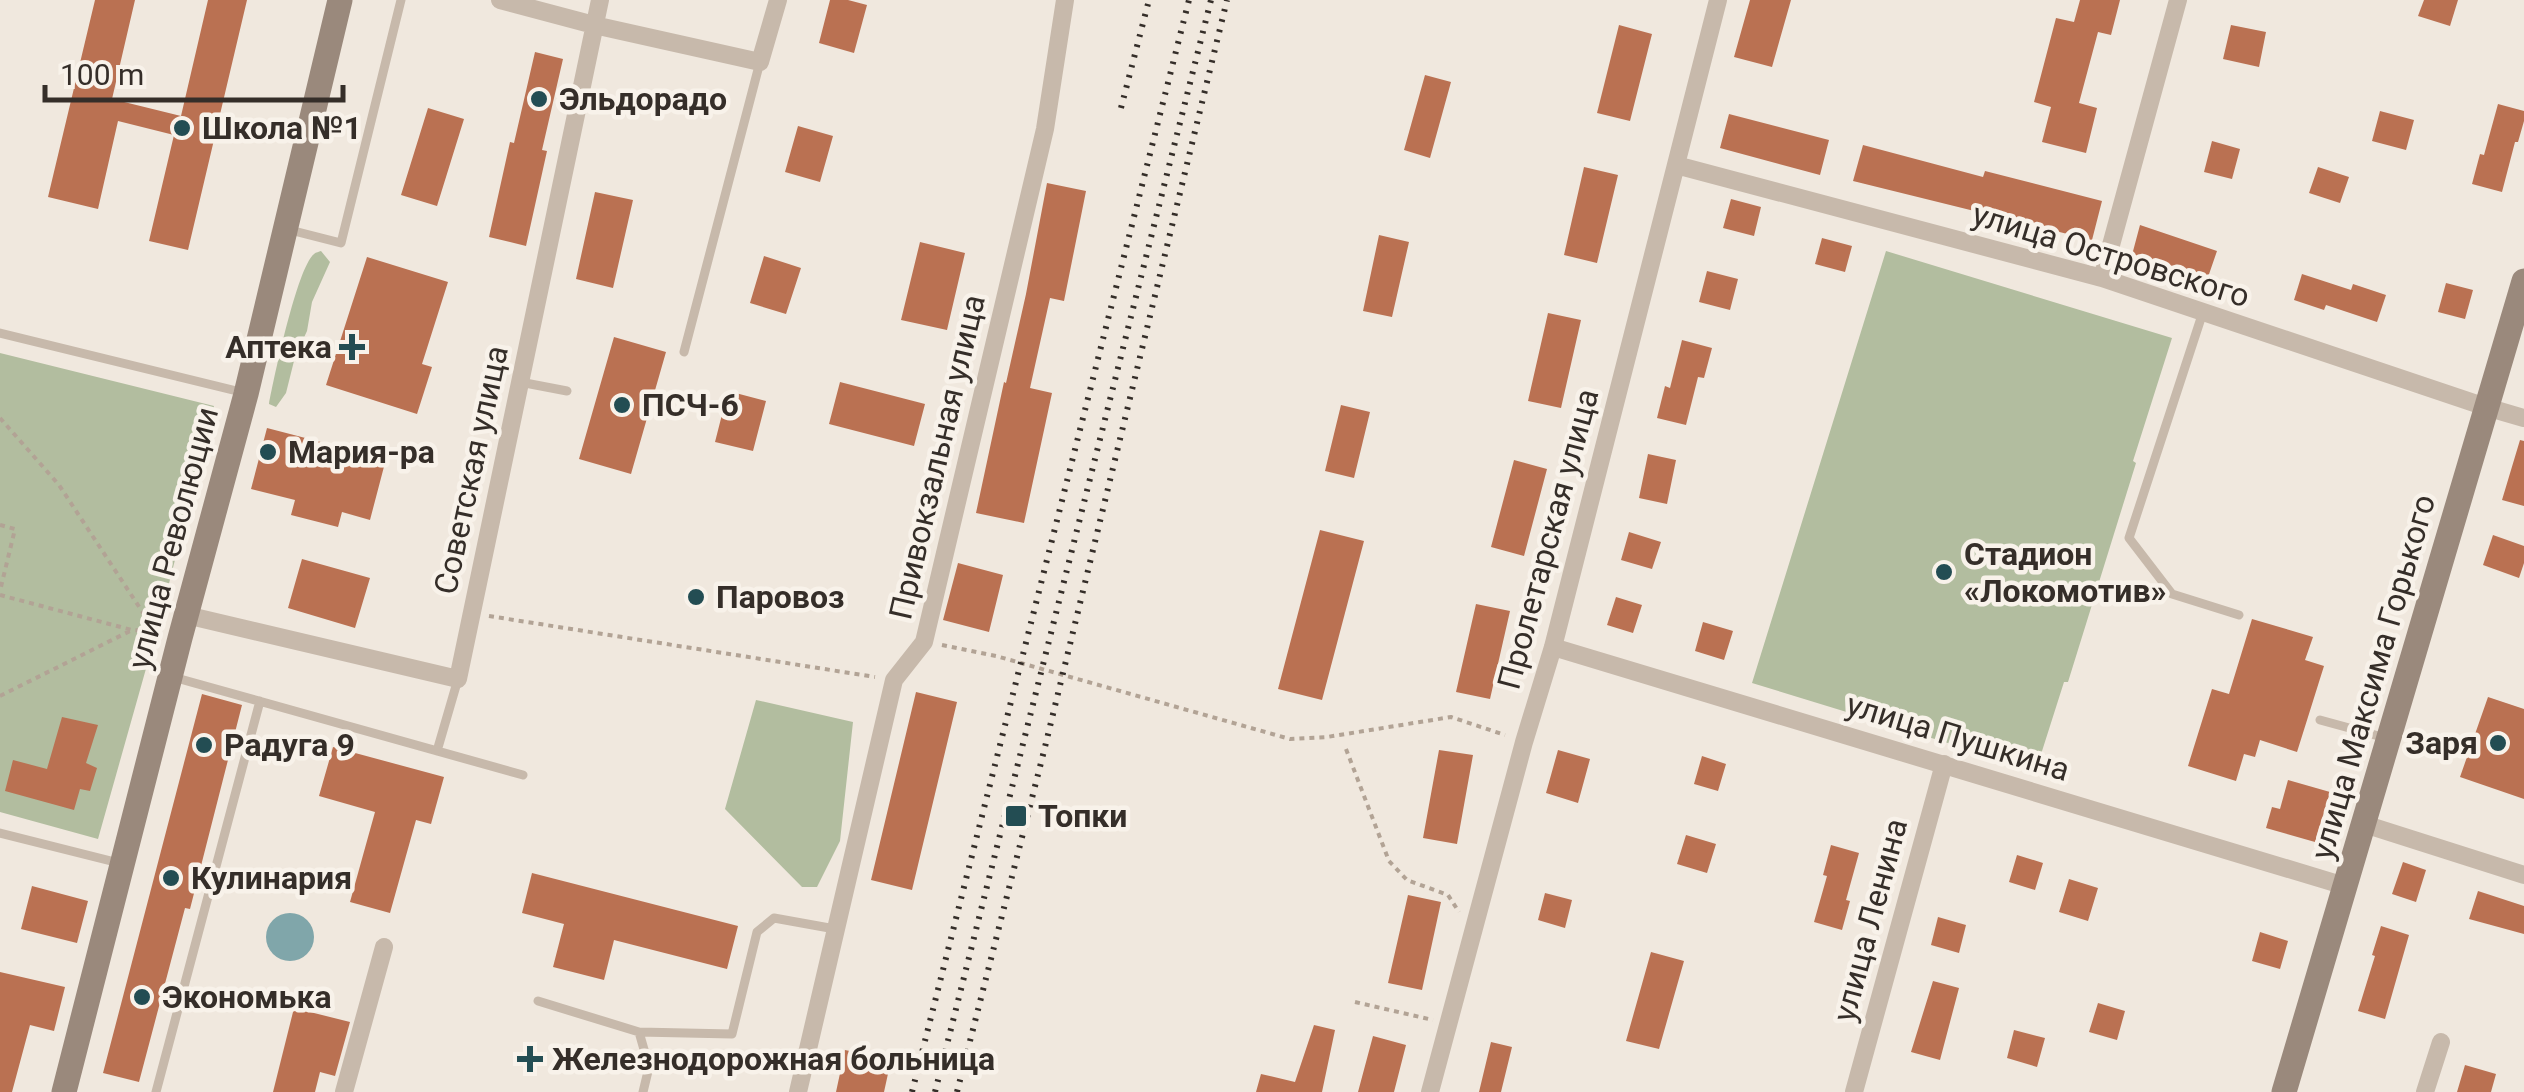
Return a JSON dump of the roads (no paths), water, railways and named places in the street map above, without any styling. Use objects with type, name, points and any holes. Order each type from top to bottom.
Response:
[{"type":"street","name":"улица Революции","points":[[70,1090],[122,864],[246,394],[340,0]]},
{"type":"street","points":[[500,0],[760,62],[778,0]]},
{"type":"street","name":"Советская улица","points":[[458,679],[600,0]]},
{"type":"street","name":"Привокзальная улица","points":[[798,1092],[894,680],[924,642],[1045,128],[1065,0]]},
{"type":"street","name":"Пролетарская улица","points":[[1430,1092],[1553,646],[1718,0]]},
{"type":"street","points":[[2102,278],[2178,0]]},
{"type":"street","name":"улица Островского","points":[[1676,166],[2102,278],[2524,418]]},
{"type":"street","name":"улица Максима Горького","points":[[2284,1092],[2524,281]]},
{"type":"street","points":[[186,615],[458,679]]},
{"type":"street","name":"улица Пушкина","points":[[1553,646],[2345,886]]},
{"type":"street","name":"улица Ленина","points":[[1854,1092],[1944,764]]},
{"type":"street","points":[[2364,824],[2524,874]]},
{"type":"street","points":[[344,1092],[384,947]]},
{"type":"street","points":[[2425,1092],[2441,1042]]},
{"type":"lane","points":[[286,229],[341,242],[401,0]]},
{"type":"lane","points":[[684,352],[760,62]]},
{"type":"lane","points":[[2203,312],[2129,538],[2172,594],[2239,615]]},
{"type":"lane","points":[[0,334],[246,394]]},
{"type":"lane","points":[[520,382],[567,392]]},
{"type":"lane","points":[[170,676],[523,775]]},
{"type":"lane","points":[[437,751],[458,679]]},
{"type":"lane","points":[[156,1092],[260,702]]},
{"type":"lane","points":[[2320,720],[2389,738]]},
{"type":"lane","points":[[0,834],[122,864]]},
{"type":"lane","points":[[538,1001],[639,1032],[732,1034],[756,932],[774,918],[838,929]]},
{"type":"lane","points":[[639,1032],[648,1067],[643,1092]]},
{"type":"water","points":[[290,913],[307,920],[314,937],[307,954],[290,961],[273,954],[266,937],[273,920]]},
{"type":"railway","points":[[1121,108],[1149,0]]},
{"type":"railway","points":[[912,1092],[1189,0]]},
{"type":"railway","points":[[935,1092],[1211,0]]},
{"type":"railway","points":[[957,1092],[1227,0]]},
{"type":"place","name":"Эльдорадо","points":[[539,99]]},
{"type":"place","name":"Школа №1","points":[[182,128]]},
{"type":"place","name":"Аптека","points":[[352,347]]},
{"type":"place","name":"ПСЧ-6","points":[[622,405]]},
{"type":"place","name":"Мария-ра","points":[[268,452]]},
{"type":"place","name":"Стадион «Локомотив»","points":[[1944,572]]},
{"type":"place","name":"Паровоз","points":[[696,597]]},
{"type":"place","name":"Заря","points":[[2498,743]]},
{"type":"place","name":"Радуга 9","points":[[204,745]]},
{"type":"place","name":"Топки","points":[[1016,816]]},
{"type":"place","name":"Кулинария","points":[[171,878]]},
{"type":"place","name":"Экономька","points":[[142,997]]},
{"type":"place","name":"Железнодорожная больница","points":[[530,1059]]}]
